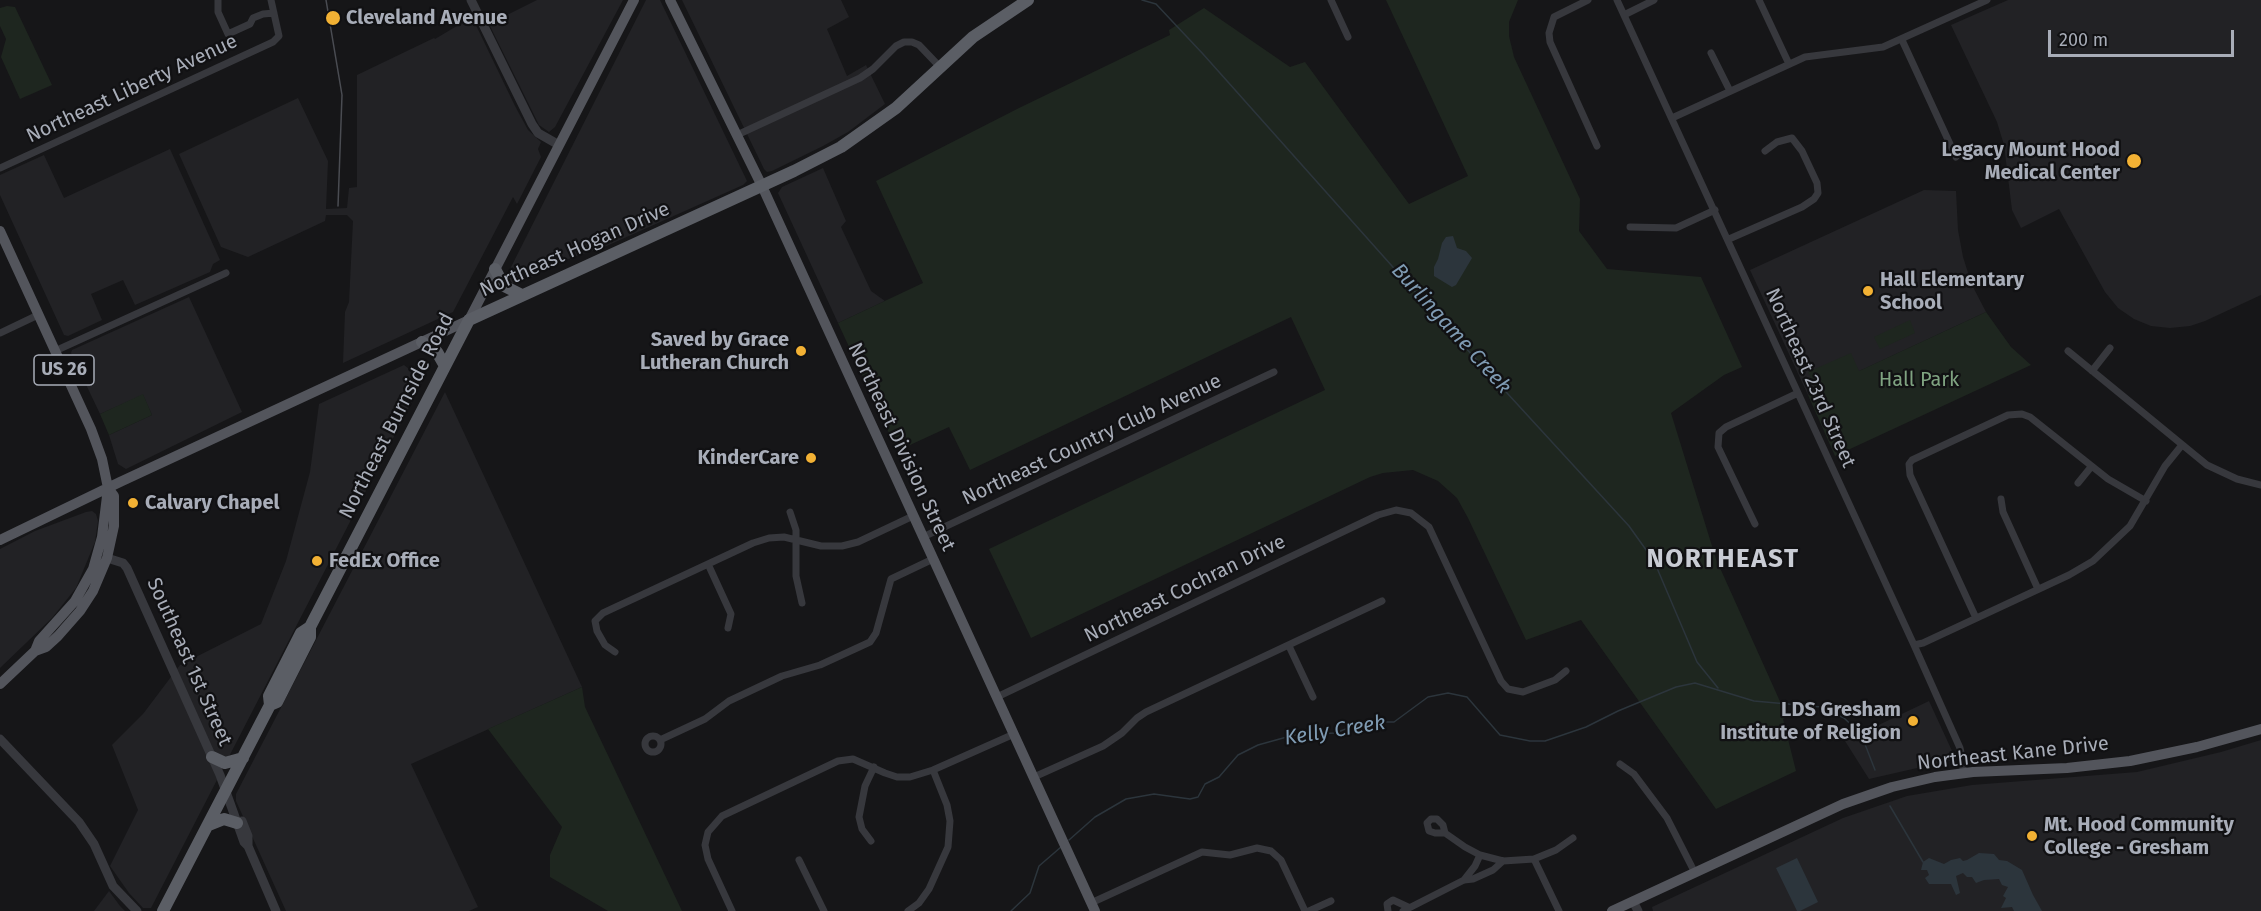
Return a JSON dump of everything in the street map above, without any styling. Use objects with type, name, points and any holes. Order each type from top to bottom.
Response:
[{"type":"highway","name":"Northeast Hogan Drive","points":[[469,320],[817,161],[862,134],[896,108],[981,31],[1028,0]]},
{"type":"highway","points":[[495,269],[504,286],[522,295]]},
{"type":"highway","name":"Northeast Burnside Road","points":[[270,705],[278,702],[310,637],[310,627],[469,320]]},
{"type":"highway","points":[[422,342],[437,352],[445,366]]},
{"type":"highway","name":"Northeast Burnside Road","points":[[163,911],[270,705],[269,696],[301,633],[310,627]]},
{"type":"highway","points":[[284,689],[281,683],[292,661],[294,648]]},
{"type":"highway","points":[[212,757],[225,763],[243,758]]},
{"type":"highway","points":[[209,825],[224,819],[237,823]]},
{"type":"main road","name":"Northeast Burnside Road","points":[[469,320],[634,0]]},
{"type":"main road","name":"Northeast Division Street","points":[[670,0],[762,186],[1093,907]]},
{"type":"main road","name":"US 26","points":[[0,231],[94,438],[104,468],[108,488],[99,552],[89,588]]},
{"type":"main road","name":"Northeast Hogan Drive","points":[[0,540],[469,320]]},
{"type":"main road","name":"US 26","points":[[0,684],[35,651],[39,640],[89,588],[108,558],[115,514],[114,496],[108,488]]},
{"type":"main road","name":"Northeast Kane Drive","points":[[1612,911],[1636,906],[1695,873],[1853,799],[1920,780],[1963,774],[2067,768],[2130,760],[2191,748],[2261,729]]},
{"type":"street","points":[[218,0],[218,12],[228,34],[250,24],[253,18],[274,13],[272,0]]},
{"type":"street","points":[[471,0],[531,124],[538,133],[559,145]]},
{"type":"street","points":[[1331,0],[1348,38]]},
{"type":"street","points":[[1588,0],[1554,17],[1549,33],[1550,42],[1597,146]]},
{"type":"street","name":"Northeast 23rd Street","points":[[1617,0],[1914,645],[1960,748],[1963,774]]},
{"type":"street","points":[[1624,15],[1654,0]]},
{"type":"street","points":[[1759,0],[1789,64]]},
{"type":"street","points":[[1672,118],[1789,64],[1815,55],[1883,47],[1987,0]]},
{"type":"street","name":"Northeast Liberty Avenue","points":[[0,168],[278,39],[274,13]]},
{"type":"street","points":[[1902,40],[1956,158]]},
{"type":"street","points":[[737,135],[860,78],[904,42],[919,45],[940,67]]},
{"type":"street","points":[[1712,53],[1730,92]]},
{"type":"street","points":[[1729,239],[1803,207],[1818,193],[1817,183],[1798,144],[1792,138],[1776,142],[1765,152]]},
{"type":"street","points":[[1630,226],[1676,228],[1715,210]]},
{"type":"street","points":[[55,351],[226,273]]},
{"type":"street","points":[[0,333],[38,315]]},
{"type":"street","points":[[2092,371],[2110,348]]},
{"type":"street","points":[[2068,351],[2207,465],[2222,473],[2261,485]]},
{"type":"street","name":"Northeast Country Club Avenue","points":[[923,537],[1274,372]]},
{"type":"street","points":[[1755,524],[1718,447],[1719,433],[1726,427],[1798,393]]},
{"type":"street","points":[[1976,618],[1911,475],[1909,464],[1916,458],[2008,415],[2022,414],[2030,417],[2091,466],[2146,501]]},
{"type":"street","points":[[1914,645],[2082,568],[2102,554],[2130,526],[2165,466],[2182,445]]},
{"type":"street","points":[[2078,483],[2091,466]]},
{"type":"street","points":[[2001,499],[2003,512],[2038,589]]},
{"type":"street","name":"Northeast Cochran Drive","points":[[997,697],[1396,510],[1411,513],[1429,527],[1501,681],[1508,689],[1522,692],[1555,680],[1566,671]]},
{"type":"street","points":[[790,512],[796,538],[796,576],[802,603]]},
{"type":"street","points":[[615,652],[605,645],[597,631],[595,621],[603,613],[708,564],[769,538],[796,538],[821,546],[842,546],[858,542],[913,516]]},
{"type":"street","name":"Southeast 1st Street","points":[[108,558],[123,563],[127,568],[212,757],[244,842],[248,846],[276,911]]},
{"type":"street","points":[[660,740],[705,719],[729,701],[782,676],[820,665],[870,642],[876,633],[891,579],[933,559]]},
{"type":"street","points":[[708,564],[730,614],[728,628]]},
{"type":"street","points":[[1034,777],[1103,746],[1146,712],[1382,601]]},
{"type":"street","points":[[1288,646],[1313,697]]},
{"type":"street","points":[[732,911],[708,859],[702,838],[722,816],[831,764],[853,759],[897,777],[910,777],[933,770],[1014,734]]},
{"type":"street","points":[[0,739],[79,822],[94,844],[113,886],[136,911]]},
{"type":"street","points":[[1620,764],[1634,774],[1667,818],[1695,873]]},
{"type":"street","points":[[872,842],[862,829],[859,817],[860,802],[874,767]]},
{"type":"street","points":[[908,911],[919,903],[930,889],[948,847],[950,821],[947,805],[933,770]]},
{"type":"street","name":"Southeast 1st Street","points":[[226,791],[249,836],[248,846]]},
{"type":"street","points":[[1445,833],[1480,855],[1503,861],[1534,859],[1556,850],[1573,838]]},
{"type":"street","points":[[1093,907],[1202,852],[1225,855],[1257,848],[1276,855],[1286,867],[1307,911],[1331,901]]},
{"type":"street","points":[[1464,880],[1480,855]]},
{"type":"street","points":[[1534,859],[1559,911]]},
{"type":"street","points":[[799,860],[824,911]]},
{"type":"street","points":[[1388,911],[1387,904],[1393,900],[1405,909],[1464,880],[1473,879],[1492,870],[1503,861]]},
{"type":"shaded area","points":[[537,0],[623,0],[555,127],[549,132],[539,125],[489,24]]},
{"type":"shaded area","points":[[646,0],[660,0],[747,181],[743,185],[602,248],[573,257],[519,283],[512,283],[508,278],[509,271]]},
{"type":"shaded area","points":[[682,0],[841,0],[849,17],[827,29],[847,76],[866,65],[885,104],[848,132],[767,172]]},
{"type":"shaded area","name":"Legacy Mount Hood Medical Center","points":[[2008,0],[2261,0],[2261,295],[2190,326],[2170,328],[2151,326],[2134,319],[2118,308],[2105,292],[2059,209],[2021,228],[2012,210],[2004,145],[1997,122],[1951,25]]},
{"type":"shaded area","points":[[472,17],[528,130],[541,142],[538,149],[541,157],[517,204],[513,197],[453,312],[343,363],[353,221],[347,215],[326,215],[325,221],[248,257],[221,247],[179,154],[298,98],[328,161],[326,209],[347,208],[349,188],[357,187],[357,75],[435,39]]},
{"type":"shaded area","points":[[170,149],[220,260],[213,264],[210,272],[135,305],[123,280],[91,294],[102,320],[68,336],[64,335],[0,195],[0,175],[44,155],[64,198]]},
{"type":"shaded area","points":[[823,168],[846,221],[841,227],[871,291],[885,301],[838,323],[778,193],[782,187]]},
{"type":"shaded area","name":"Hall Elementary School","points":[[1924,190],[1956,191],[1958,230],[1963,257],[1972,285],[1986,312],[1808,395],[1750,270]]},
{"type":"shaded area","points":[[1453,236],[1457,248],[1466,251],[1472,258],[1456,285],[1452,287],[1434,276],[1434,267],[1442,243],[1446,237]]},
{"type":"shaded area","points":[[189,297],[242,412],[126,469],[118,464],[109,435],[152,415],[143,395],[100,414],[71,353],[72,350]]},
{"type":"shaded area","points":[[404,365],[423,380],[151,908],[143,908],[110,866],[138,810],[112,745],[143,714],[180,665],[261,624],[286,561],[310,472],[319,404]]},
{"type":"shaded area","points":[[445,392],[582,687],[411,764],[478,907],[469,911],[286,911],[236,801],[236,794]]},
{"type":"shaded area","points":[[92,511],[96,514],[98,521],[95,542],[76,588],[52,618],[0,668],[0,549],[35,531]]},
{"type":"shaded area","name":"LDS Gresham Institute of Religion","points":[[1929,701],[1953,753],[1952,760],[1869,779],[1845,741]]},
{"type":"shaded area","name":"Mt. Hood Community College - Gresham","points":[[2261,740],[2261,911],[1653,911],[1652,907],[1843,818],[1907,796],[1972,785],[2137,772]]},
{"type":"shaded area","points":[[1979,853],[1994,854],[1999,860],[2007,861],[2022,870],[2042,911],[2014,911],[2012,907],[2001,908],[2006,898],[2003,896],[2008,887],[2002,885],[1999,879],[1976,883],[1972,877],[1967,877],[1963,873],[1956,876],[1960,893],[1956,895],[1951,884],[1929,884],[1925,878],[1929,875],[1927,870],[1921,870],[1923,862],[1929,858],[1944,864],[1960,858],[1963,861],[1967,860]]},
{"type":"shaded area","points":[[1797,858],[1818,902],[1800,911],[1797,911],[1776,868]]},
{"type":"shaded area","points":[[109,891],[120,906],[125,911],[94,911]]},
{"type":"green space","points":[[1386,0],[1518,0],[1509,22],[1509,36],[1514,57],[1580,199],[1579,231],[1607,269],[1701,277],[1742,367],[1724,375],[1671,413],[1716,559],[1787,717],[1783,719],[1796,771],[1716,809],[1581,620],[1526,640],[1457,498],[1438,481],[1413,470],[1383,473],[1370,477],[1031,638],[989,549],[1325,390],[1291,317],[970,470],[949,427],[910,445],[907,438],[894,444],[838,323],[923,283],[876,181],[1170,35],[1169,30],[1204,8],[1290,67],[1305,62],[1409,204],[1468,176]]},
{"type":"green space","points":[[15,7],[52,85],[20,99],[1,57],[6,39],[0,26],[0,8]]},
{"type":"green space","name":"Hall Park","points":[[1986,312],[2011,347],[2031,365],[1835,456],[1808,395],[1817,390],[1808,372],[1851,353],[1859,371]]},
{"type":"green space","points":[[1910,320],[1915,333],[1880,349],[1874,337]]},
{"type":"green space","points":[[143,394],[152,415],[109,435],[100,414]]},
{"type":"green space","points":[[582,687],[585,707],[682,911],[608,911],[550,877],[550,855],[562,827],[488,729]]},
{"type":"waterway","name":"Burlingame Creek","points":[[1142,0],[1156,4],[1203,54],[1441,321],[1629,526],[1654,561],[1697,662],[1718,688]]},
{"type":"waterway","name":"Kelly Creek","points":[[1069,840],[1095,817],[1126,799],[1154,794],[1190,799],[1198,797],[1205,784],[1219,777],[1238,755],[1258,745],[1294,735],[1335,733],[1365,722],[1394,722],[1428,697],[1448,693],[1467,697],[1500,735],[1530,741],[1545,741],[1586,727],[1676,687],[1695,683],[1754,701],[1821,707],[1844,718],[1861,734],[1875,770]]},
{"type":"waterway","name":"Kelly Creek","points":[[1890,806],[1923,862]]},
{"type":"waterway","name":"Kelly Creek","points":[[1011,911],[1030,893],[1039,866],[1061,847]]},
{"type":"tram line","points":[[326,0],[342,95],[338,206]]},
{"type":"place","name":"Cleveland Avenue","points":[[333,18]]},
{"type":"place","name":"Legacy Mount Hood Medical Center","points":[[2134,161]]},
{"type":"place","name":"Hall Elementary School","points":[[1868,291]]},
{"type":"place","name":"Saved by Grace Lutheran Church","points":[[801,351]]},
{"type":"place","name":"KinderCare","points":[[811,458]]},
{"type":"place","name":"Calvary Chapel","points":[[133,503]]},
{"type":"place","name":"FedEx Office","points":[[317,561]]},
{"type":"place","name":"LDS Gresham Institute of Religion","points":[[1913,721]]},
{"type":"place","name":"Mt. Hood Community College - Gresham","points":[[2032,836]]},
{"type":"district","name":"NORTHEAST","points":[[1723,560]]}]
